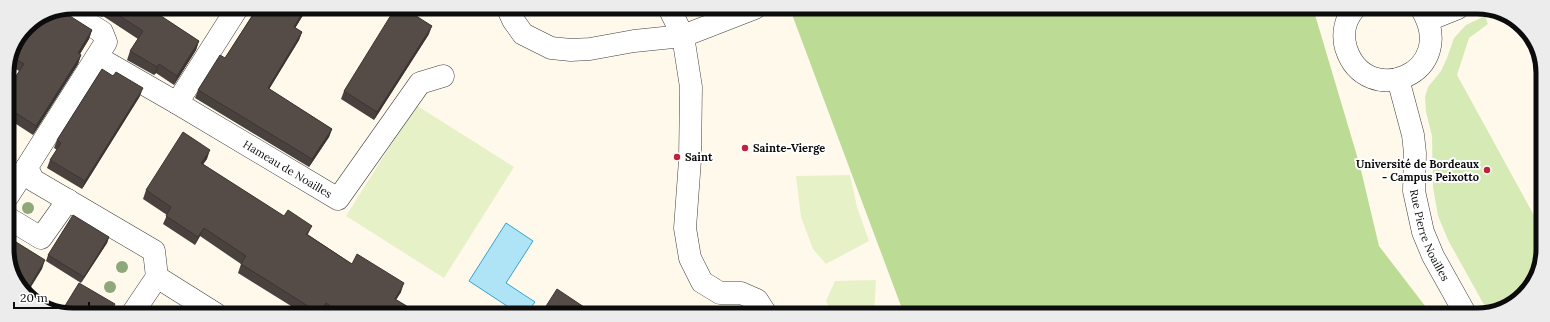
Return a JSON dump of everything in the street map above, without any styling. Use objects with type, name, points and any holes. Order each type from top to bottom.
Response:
[{"type":"street","points":[[14,187],[106,42],[102,32],[73,14]]},
{"type":"street","points":[[178,103],[234,14]]},
{"type":"street","points":[[510,14],[523,34],[551,48],[590,49],[634,41],[683,36],[740,14]]},
{"type":"street","points":[[672,14],[683,36],[691,87],[690,160],[685,228],[690,258],[702,282],[720,293],[741,293],[757,300],[762,308]]},
{"type":"street","points":[[1350,14],[1345,27],[1344,42],[1348,56],[1357,68],[1369,76],[1383,80],[1398,79],[1410,75],[1420,67],[1427,56],[1431,45],[1431,32],[1425,14]]},
{"type":"street","name":"Hameau de Noailles","points":[[97,57],[178,103],[338,199],[420,82],[443,76]]},
{"type":"street","name":"Rue Pierre Noailles","points":[[1398,79],[1413,135],[1415,153],[1414,191],[1423,232],[1433,256],[1462,308]]},
{"type":"street","points":[[28,167],[33,180],[154,252],[157,277],[136,308]]},
{"type":"street","points":[[14,222],[41,238],[68,200]]},
{"type":"street","points":[[157,277],[206,308]]},
{"type":"green space","points":[[792,14],[1315,14],[1360,166],[1379,246],[1427,308],[902,308]]},
{"type":"green space","points":[[1485,16],[1488,24],[1469,38],[1457,75],[1536,219],[1535,261],[1528,279],[1516,293],[1507,300],[1500,304],[1485,307],[1448,240],[1438,216],[1433,187],[1432,136],[1426,112],[1425,97],[1428,87],[1441,71],[1454,38],[1466,25]]},
{"type":"green space","points":[[416,105],[514,167],[444,278],[346,216]]},
{"type":"green space","points":[[850,175],[857,207],[869,241],[826,264],[813,249],[801,217],[796,176]]},
{"type":"green space","points":[[876,280],[874,308],[830,308],[826,301],[835,281]]},
{"type":"water","points":[[506,223],[533,241],[506,283],[535,302],[530,308],[506,308],[507,306],[469,281]]},
{"type":"building","points":[[67,14],[92,30],[78,53],[81,55],[36,126],[16,113],[14,116],[14,79],[24,64],[16,59],[20,47],[26,37],[43,22],[54,17]]},
{"type":"building","points":[[117,14],[158,14],[199,41],[177,76],[159,64],[157,67],[130,51],[143,31]]},
{"type":"building","points":[[253,14],[302,14],[294,27],[302,32],[268,88],[332,129],[312,159],[198,90],[220,55],[225,58]]},
{"type":"building","points":[[392,14],[413,14],[432,26],[377,112],[344,91]]},
{"type":"building","points":[[102,69],[113,76],[116,72],[143,88],[85,181],[50,160],[61,143],[57,140]]},
{"type":"building","points":[[183,132],[210,150],[201,163],[284,216],[288,210],[312,226],[306,234],[352,264],[357,254],[404,283],[395,299],[410,308],[333,308],[326,303],[322,308],[311,308],[241,264],[246,256],[204,228],[198,237],[166,216],[171,207],[146,190]]},
{"type":"building","points":[[73,215],[109,237],[84,277],[48,255]]},
{"type":"building","points":[[14,241],[45,260],[28,288],[17,268],[15,261]]},
{"type":"building","points":[[79,283],[115,304],[113,308],[64,307]]},
{"type":"building","points":[[557,289],[584,307],[583,308],[545,308]]},
{"type":"place","name":"Sainte-Vierge","points":[[745,148]]},
{"type":"place","name":"Saint","points":[[677,157]]},
{"type":"place","name":"Université de Bordeaux - Campus Peixotto","points":[[1487,170]]}]
